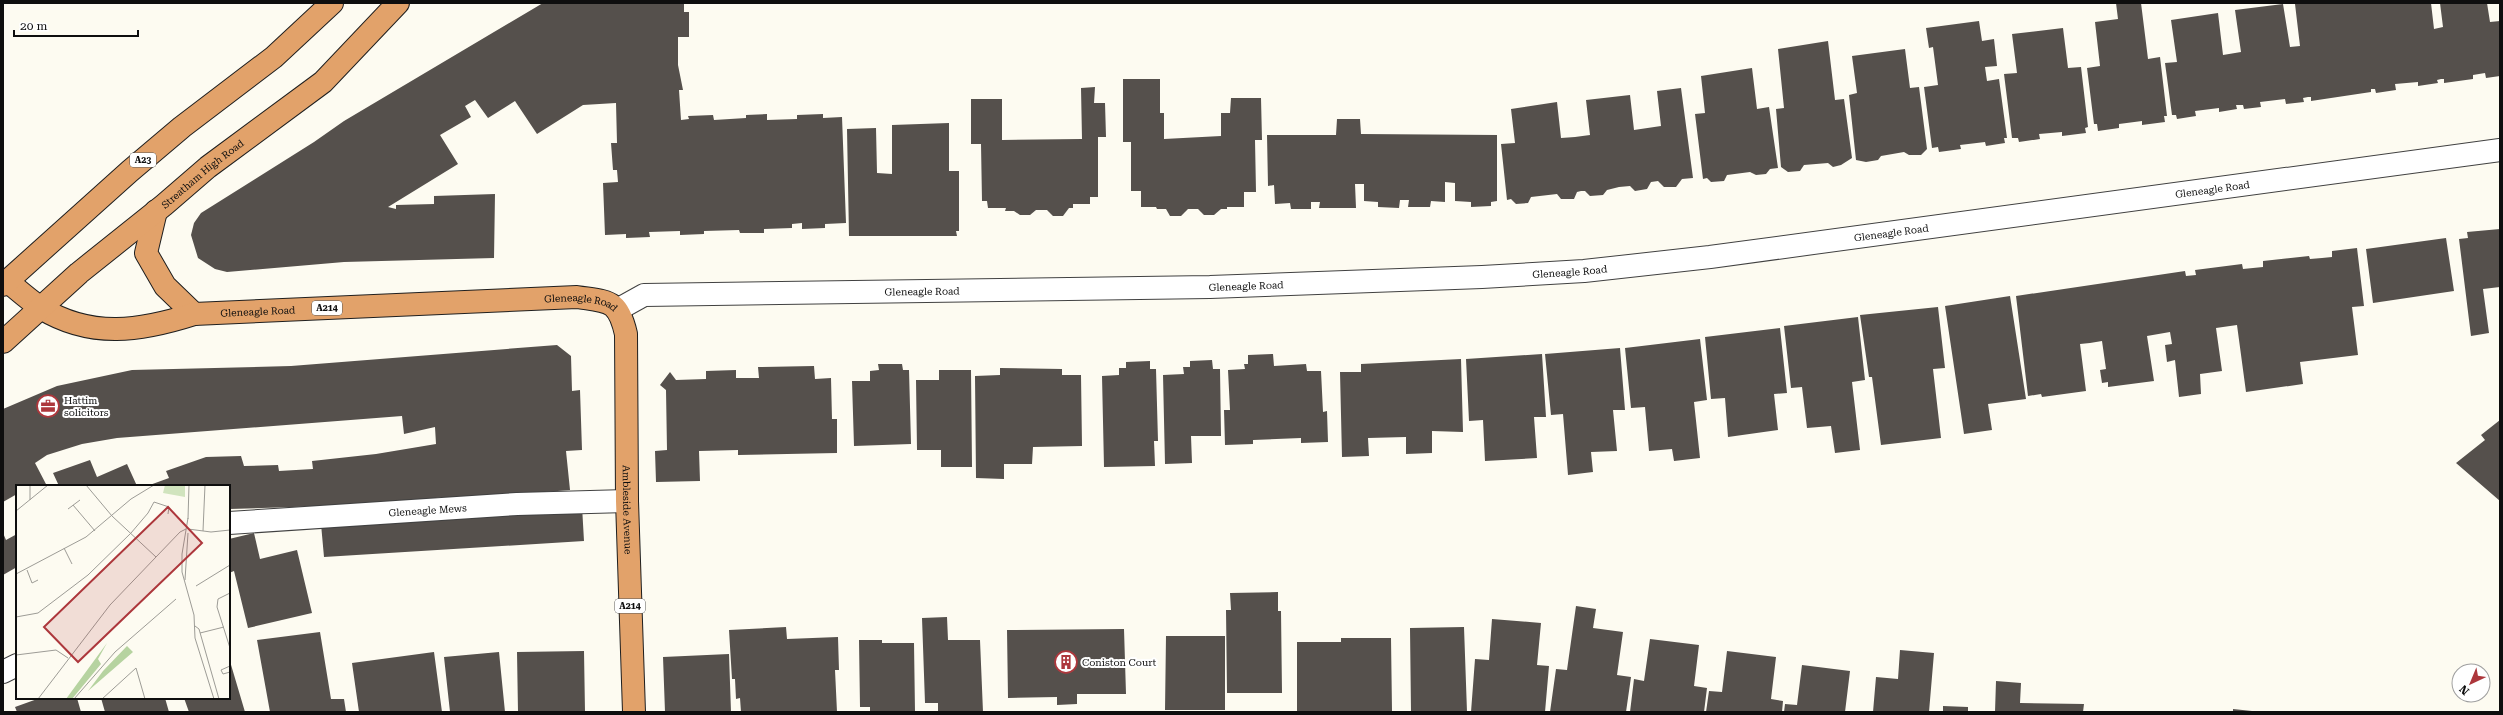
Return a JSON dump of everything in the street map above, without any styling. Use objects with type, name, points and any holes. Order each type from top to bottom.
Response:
[{"type":"highway","name":"A23","points":[[4,281],[182,127],[274,57],[332,3]]},
{"type":"highway","name":"Streatham High Road","points":[[3,342],[79,273],[208,167],[323,82],[398,3]]},
{"type":"highway","points":[[156,211],[146,253],[166,286],[194,314]]},
{"type":"highway","name":"Gleneagle Road","points":[[4,281],[40,307],[59,318],[83,326],[111,329],[157,326],[194,314],[577,297],[608,302],[617,310]]},
{"type":"highway","name":"Ambleside Avenue","points":[[617,310],[623,320],[626,334],[627,501],[634,712]]},
{"type":"street","name":"Gleneagle Road","points":[[617,310],[644,295],[1210,287],[1482,277],[1584,271],[1710,257],[2500,150]]},
{"type":"street","name":"Gleneagle Mews","points":[[230,523],[509,504],[627,501]]},
{"type":"street","points":[[3,672],[16,666]]},
{"type":"building","points":[[543,3],[684,3],[684,12],[689,12],[689,37],[678,37],[678,65],[683,90],[679,90],[681,120],[689,119],[688,116],[713,115],[714,120],[746,118],[746,115],[767,114],[767,120],[797,119],[797,115],[823,114],[823,118],[842,117],[846,223],[825,224],[825,228],[802,229],[802,223],[792,224],[792,228],[764,229],[764,233],[740,233],[739,230],[704,231],[704,234],[680,235],[680,231],[649,232],[650,237],[626,238],[626,234],[605,235],[603,183],[618,182],[617,170],[613,170],[611,143],[617,143],[616,103],[583,105],[537,134],[515,101],[488,118],[475,100],[465,106],[471,117],[440,135],[458,164],[388,207],[396,209],[396,205],[434,204],[434,196],[495,194],[494,258],[344,262],[227,272],[215,269],[198,258],[191,235],[194,223],[201,213],[314,142],[344,121]]},
{"type":"building","points":[[2116,3],[2141,3],[2148,59],[2160,57],[2167,116],[2164,116],[2165,122],[2142,125],[2142,121],[2119,124],[2119,128],[2098,131],[2097,124],[2094,124],[2087,68],[2100,66],[2095,22],[2118,19]]},
{"type":"building","points":[[2431,3],[2434,29],[2443,27],[2440,3],[2487,3],[2490,22],[2500,21],[2500,76],[2486,78],[2485,73],[2473,75],[2473,79],[2444,83],[2444,79],[2441,79],[2437,80],[2438,83],[2418,86],[2418,82],[2395,84],[2396,90],[2376,93],[2375,89],[2371,89],[2371,92],[2311,101],[2311,97],[2308,97],[2303,98],[2304,102],[2286,104],[2285,99],[2260,102],[2261,107],[2244,109],[2243,105],[2236,105],[2237,109],[2219,112],[2219,108],[2195,111],[2196,116],[2177,119],[2176,115],[2172,115],[2165,63],[2177,62],[2171,20],[2218,13],[2223,55],[2241,52],[2235,10],[2283,4],[2290,47],[2300,46],[2295,4]]},
{"type":"building","points":[[1979,21],[1982,41],[1994,39],[1997,66],[1985,67],[1987,81],[1999,79],[2007,138],[2004,138],[2005,143],[1986,146],[1985,142],[1960,145],[1961,149],[1939,152],[1938,147],[1932,148],[1924,87],[1938,85],[1933,47],[1929,48],[1926,28]]},
{"type":"building","points":[[2063,28],[2068,68],[2081,67],[2088,127],[2085,128],[2086,133],[2062,136],[2062,132],[2039,134],[2040,139],[2019,142],[2018,138],[2012,138],[2004,74],[2017,73],[2012,34]]},
{"type":"building","points":[[1828,41],[1835,100],[1844,99],[1852,158],[1841,165],[1833,167],[1828,163],[1804,165],[1800,171],[1788,172],[1781,167],[1776,109],[1784,108],[1778,49]]},
{"type":"building","points":[[1905,49],[1910,88],[1919,87],[1927,149],[1921,155],[1909,155],[1904,152],[1881,156],[1878,160],[1866,162],[1856,160],[1849,95],[1857,93],[1852,56]]},
{"type":"building","points":[[1752,68],[1757,109],[1769,107],[1778,168],[1770,169],[1766,174],[1756,175],[1750,172],[1727,175],[1724,181],[1711,182],[1707,178],[1703,179],[1695,114],[1705,113],[1701,76]]},
{"type":"building","points":[[1123,79],[1160,79],[1160,113],[1164,113],[1164,139],[1221,136],[1221,113],[1230,113],[1231,98],[1261,98],[1262,140],[1255,140],[1256,192],[1244,192],[1244,207],[1227,207],[1227,209],[1221,209],[1214,215],[1204,215],[1198,209],[1188,209],[1181,216],[1170,216],[1166,209],[1141,207],[1141,191],[1131,191],[1131,142],[1123,142]]},
{"type":"building","points":[[1095,87],[1094,103],[1105,103],[1106,137],[1098,137],[1098,197],[1090,197],[1090,204],[1073,204],[1073,208],[1069,208],[1063,216],[1053,216],[1047,210],[1036,210],[1030,215],[1020,215],[1014,211],[1005,211],[1006,208],[988,208],[987,201],[982,201],[981,144],[971,144],[971,99],[1002,99],[1002,140],[1082,139],[1081,88]]},
{"type":"building","points":[[1681,88],[1693,178],[1682,179],[1676,187],[1664,187],[1658,181],[1651,182],[1647,189],[1635,191],[1630,186],[1619,187],[1607,190],[1603,195],[1590,196],[1585,191],[1581,191],[1577,192],[1574,199],[1561,199],[1557,194],[1531,197],[1528,203],[1516,204],[1511,199],[1507,200],[1501,144],[1515,143],[1511,109],[1557,102],[1561,138],[1575,137],[1590,135],[1586,100],[1630,95],[1634,130],[1661,126],[1657,91]]},
{"type":"building","points":[[1337,119],[1360,119],[1361,134],[1497,135],[1497,201],[1491,202],[1491,206],[1471,207],[1471,202],[1455,201],[1455,183],[1445,182],[1445,202],[1431,201],[1430,207],[1408,207],[1409,200],[1400,200],[1399,208],[1378,207],[1378,202],[1364,201],[1364,184],[1355,184],[1356,208],[1319,208],[1320,202],[1311,202],[1311,209],[1291,209],[1290,203],[1275,204],[1274,185],[1268,186],[1267,135],[1336,135]]},
{"type":"building","points":[[949,123],[949,171],[959,171],[959,231],[956,231],[957,236],[849,236],[847,129],[876,128],[877,173],[892,174],[892,125]]},
{"type":"building","points":[[2500,229],[2500,287],[2483,289],[2489,333],[2471,336],[2459,239],[2468,238],[2467,232]]},
{"type":"building","points":[[2446,238],[2454,291],[2373,303],[2366,249]]},
{"type":"building","points":[[2357,248],[2364,306],[2352,307],[2358,355],[2300,362],[2303,384],[2246,392],[2237,325],[2216,328],[2222,371],[2200,374],[2201,394],[2179,397],[2175,360],[2167,362],[2165,345],[2172,344],[2170,332],[2147,336],[2154,381],[2108,387],[2108,382],[2102,383],[2100,370],[2106,369],[2102,341],[2080,344],[2086,391],[2042,397],[2041,394],[2028,396],[2016,296],[2185,271],[2186,276],[2196,275],[2195,270],[2242,264],[2243,269],[2263,267],[2263,261],[2309,256],[2310,259],[2332,257],[2332,251]]},
{"type":"building","points":[[2010,296],[2026,399],[1988,404],[1992,430],[1964,434],[1945,306]]},
{"type":"building","points":[[1938,307],[1945,368],[1933,369],[1941,438],[1881,445],[1872,377],[1869,377],[1860,315]]},
{"type":"building","points":[[1858,317],[1865,380],[1852,382],[1860,450],[1835,453],[1831,426],[1807,428],[1802,387],[1791,388],[1784,326]]},
{"type":"building","points":[[1780,328],[1787,393],[1774,394],[1778,430],[1728,437],[1725,398],[1711,399],[1705,337]]},
{"type":"building","points":[[1700,339],[1707,400],[1694,402],[1700,458],[1674,461],[1672,449],[1649,451],[1645,407],[1631,408],[1625,348]]},
{"type":"building","points":[[557,345],[571,356],[572,391],[580,390],[582,450],[566,451],[570,490],[443,500],[444,497],[385,504],[230,509],[230,485],[150,485],[169,478],[166,471],[206,457],[241,456],[244,466],[278,465],[279,471],[313,469],[312,461],[376,454],[436,444],[435,427],[404,434],[402,416],[117,438],[82,444],[47,455],[35,463],[46,485],[16,485],[16,495],[3,502],[3,409],[57,386],[132,370],[291,366]]},
{"type":"building","points":[[1620,348],[1625,410],[1613,410],[1617,451],[1591,452],[1593,472],[1568,475],[1563,414],[1551,415],[1545,354]]},
{"type":"building","points":[[1273,354],[1274,366],[1306,364],[1307,371],[1321,371],[1323,412],[1327,411],[1328,442],[1301,443],[1301,438],[1253,440],[1253,444],[1225,445],[1224,410],[1230,410],[1228,370],[1245,369],[1244,364],[1248,364],[1248,355]]},
{"type":"building","points":[[1542,354],[1546,417],[1534,417],[1537,458],[1485,461],[1483,420],[1469,421],[1466,359]]},
{"type":"building","points":[[1461,359],[1463,432],[1432,431],[1432,453],[1406,454],[1406,437],[1368,438],[1369,456],[1342,457],[1340,372],[1361,372],[1361,364]]},
{"type":"building","points":[[1212,360],[1213,369],[1220,369],[1221,436],[1191,436],[1192,463],[1165,464],[1163,375],[1184,374],[1183,367],[1190,367],[1190,361]]},
{"type":"building","points":[[1150,361],[1150,369],[1156,369],[1158,441],[1154,441],[1155,466],[1104,467],[1102,376],[1119,375],[1119,368],[1126,368],[1126,362]]},
{"type":"building","points":[[878,364],[902,364],[903,370],[909,370],[911,444],[854,446],[852,381],[870,381],[870,371],[879,370]]},
{"type":"building","points":[[814,366],[815,379],[831,378],[832,419],[837,419],[837,453],[738,455],[738,450],[699,451],[700,481],[656,482],[655,451],[667,450],[666,390],[660,385],[670,372],[676,380],[706,379],[706,371],[736,370],[736,378],[759,378],[758,367]]},
{"type":"building","points":[[1000,368],[1062,369],[1062,375],[1081,375],[1082,446],[1033,447],[1032,464],[1004,464],[1004,479],[976,478],[975,376],[1000,375]]},
{"type":"building","points":[[939,370],[971,370],[972,467],[941,467],[941,450],[917,450],[916,380],[939,380]]},
{"type":"building","points":[[2500,420],[2500,501],[2456,463],[2485,440],[2481,435]]},
{"type":"building","points":[[90,460],[97,477],[127,464],[137,485],[59,485],[53,473]]},
{"type":"building","points":[[582,506],[584,541],[324,557],[321,524]]},
{"type":"building","points":[[3,533],[6,540],[16,535],[16,568],[3,575]]},
{"type":"building","points":[[254,533],[260,559],[297,550],[312,613],[248,628],[234,571],[230,573],[230,539]]},
{"type":"building","points":[[1278,592],[1278,611],[1281,611],[1282,693],[1227,693],[1226,610],[1231,610],[1230,593]]},
{"type":"building","points":[[1576,606],[1596,609],[1593,628],[1623,632],[1617,675],[1631,677],[1626,712],[1550,712],[1556,669],[1567,670]]},
{"type":"building","points":[[947,617],[948,640],[980,640],[983,712],[938,711],[938,703],[925,703],[922,618]]},
{"type":"building","points":[[1492,619],[1541,623],[1537,665],[1549,666],[1545,712],[1471,712],[1475,659],[1489,660]]},
{"type":"building","points":[[786,627],[787,639],[838,637],[839,670],[835,670],[837,712],[741,712],[740,698],[736,699],[735,679],[732,679],[729,630]]},
{"type":"building","points":[[1464,627],[1467,712],[1411,712],[1410,628]]},
{"type":"building","name":"Coniston Court","points":[[1124,629],[1126,694],[1077,694],[1077,704],[1057,705],[1057,697],[1008,698],[1007,630]]},
{"type":"building","points":[[320,632],[331,699],[344,699],[346,712],[270,712],[257,640]]},
{"type":"building","points":[[1166,636],[1225,636],[1225,710],[1165,710]]},
{"type":"building","points":[[1341,638],[1391,638],[1392,711],[1297,712],[1297,642],[1341,642]]},
{"type":"building","points":[[1650,639],[1699,645],[1694,686],[1707,688],[1704,712],[1630,712],[1634,679],[1644,681]]},
{"type":"building","points":[[859,640],[882,640],[882,643],[914,643],[915,712],[870,712],[870,707],[860,707]]},
{"type":"building","points":[[1900,650],[1934,653],[1929,712],[1873,712],[1876,677],[1898,679]]},
{"type":"building","points":[[584,651],[585,712],[518,712],[517,652]]},
{"type":"building","points":[[1727,651],[1776,657],[1771,699],[1783,701],[1782,712],[1706,712],[1709,691],[1722,692]]},
{"type":"building","points":[[434,652],[442,712],[359,712],[352,663]]},
{"type":"building","points":[[499,652],[505,712],[450,712],[444,657]]},
{"type":"building","points":[[729,654],[731,712],[665,712],[663,657]]},
{"type":"building","points":[[230,661],[245,712],[189,712],[184,699],[230,699]]},
{"type":"building","points":[[1802,665],[1850,671],[1845,712],[1784,712],[1785,704],[1797,705]]},
{"type":"building","points":[[1996,681],[2021,683],[2020,703],[2084,704],[2083,712],[1995,712]]},
{"type":"building","points":[[37,699],[77,699],[81,712],[17,712],[15,707]]},
{"type":"building","points":[[101,699],[165,699],[169,712],[105,712]]},
{"type":"building","points":[[1943,706],[1968,707],[1968,712],[1943,712]]},
{"type":"building","points":[[2233,709],[2252,711],[2252,712],[2233,712]]},
{"type":"place","name":"Hattim solicitors","points":[[48,406]]},
{"type":"place","name":"Coniston Court","points":[[1066,662]]}]
